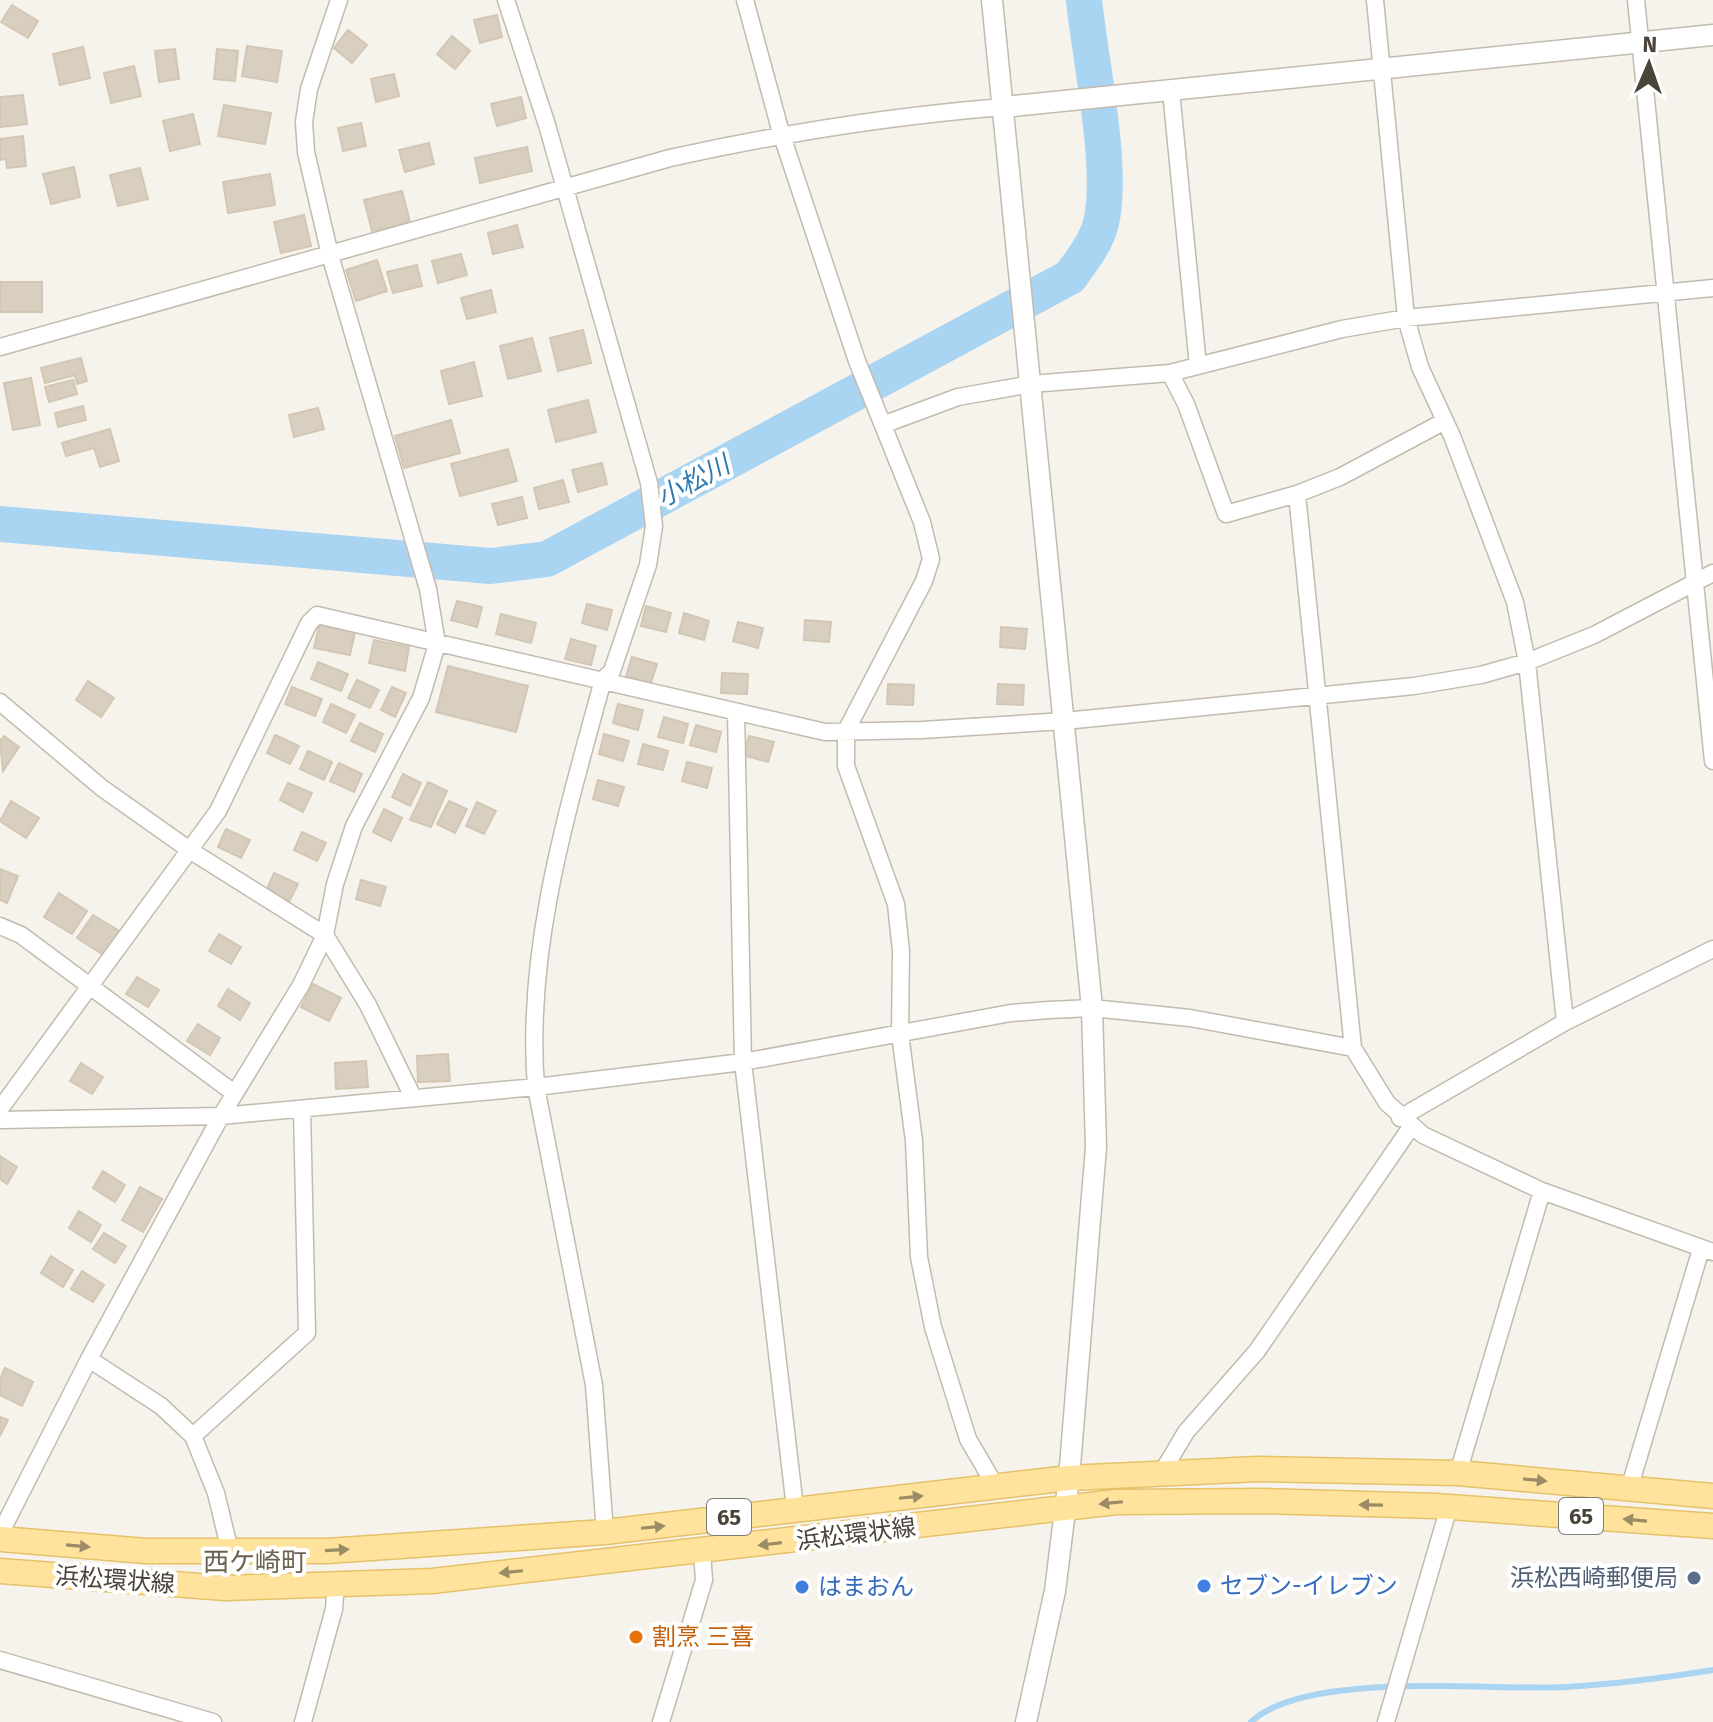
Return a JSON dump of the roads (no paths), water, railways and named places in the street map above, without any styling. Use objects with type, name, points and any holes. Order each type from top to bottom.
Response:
[{"type":"main road","name":"浜松環状線","points":[[0,1537],[146,1551],[327,1551],[605,1532],[1069,1478],[1315,1468],[1458,1473],[1713,1496]]},
{"type":"main road","name":"浜松環状線","points":[[0,1571],[225,1588],[432,1581],[1116,1502],[1183,1500],[1449,1507],[1713,1526]]},
{"type":"street","points":[[0,1537],[89,1359],[221,1116],[301,985],[325,935],[335,884],[354,826],[421,698],[437,644],[428,589],[312,188],[304,122],[318,54],[339,0]]},
{"type":"street","points":[[506,0],[649,483],[654,526],[648,565],[612,671],[603,680],[575,781],[540,949],[532,1041],[536,1087],[594,1385],[605,1532]]},
{"type":"street","points":[[745,0],[781,133],[861,370],[922,522],[931,559],[924,581],[846,731],[846,766],[896,904],[901,951],[900,1034],[914,1141],[919,1257],[933,1327],[968,1439],[996,1487]]},
{"type":"street","points":[[992,0],[1092,1008],[1096,1147],[1066,1510],[1055,1591],[1026,1722]]},
{"type":"street","points":[[1375,0],[1385,71],[1406,318],[1420,367],[1501,559],[1515,602],[1527,662],[1565,1022]]},
{"type":"street","points":[[1636,0],[1663,292],[1713,761]]},
{"type":"street","points":[[0,347],[563,188],[781,133],[889,116],[1385,71],[1713,35]]},
{"type":"street","points":[[1171,91],[1198,366]]},
{"type":"street","points":[[885,424],[958,397],[1031,384],[1170,373],[1342,329],[1406,318],[1713,288]]},
{"type":"street","points":[[1170,373],[1186,404],[1226,514],[1297,494],[1340,477],[1445,421]]},
{"type":"street","points":[[1297,494],[1353,1048],[1405,1123],[1475,1162],[1542,1191],[1707,1250],[1629,1489]]},
{"type":"street","points":[[0,1109],[218,811],[309,623],[317,615],[825,732],[987,728],[1414,686],[1481,675],[1527,662],[1594,635],[1713,573]]},
{"type":"street","points":[[0,702],[102,788],[191,851],[325,935],[368,1005],[413,1097]]},
{"type":"street","points":[[736,712],[743,1062],[795,1508]]},
{"type":"street","points":[[0,926],[21,935],[234,1093]]},
{"type":"street","points":[[1161,1474],[1186,1432],[1257,1351],[1405,1123],[1565,1022],[1713,949]]},
{"type":"street","points":[[0,1120],[221,1116],[536,1087],[743,1062],[1011,1013],[1092,1008],[1190,1018],[1353,1048]]},
{"type":"street","points":[[193,1436],[307,1333],[302,1109]]},
{"type":"street","points":[[1458,1473],[1542,1191]]},
{"type":"street","points":[[89,1359],[161,1406],[193,1436],[216,1493],[230,1551]]},
{"type":"street","points":[[1386,1722],[1449,1507]]},
{"type":"street","points":[[661,1722],[704,1580],[702,1552]]},
{"type":"street","points":[[303,1722],[334,1609],[336,1584]]},
{"type":"street","points":[[0,1660],[213,1722]]},
{"type":"waterway","name":"小松川","points":[[0,524],[491,566],[547,559],[1070,277],[1096,237],[1104,200],[1100,113],[1084,0]]},
{"type":"waterway","points":[[1251,1722],[1277,1706],[1313,1695],[1355,1689],[1401,1686],[1567,1687],[1713,1670]]},
{"type":"place","name":"浜松西崎郵便局","points":[[1694,1578]]},
{"type":"place","name":"セブン-イレブン","points":[[1204,1586]]},
{"type":"place","name":"はまおん","points":[[802,1587]]},
{"type":"place","name":"割烹 三喜","points":[[636,1637]]},
{"type":"district","name":"西ケ崎町","points":[[255,1562]]}]
